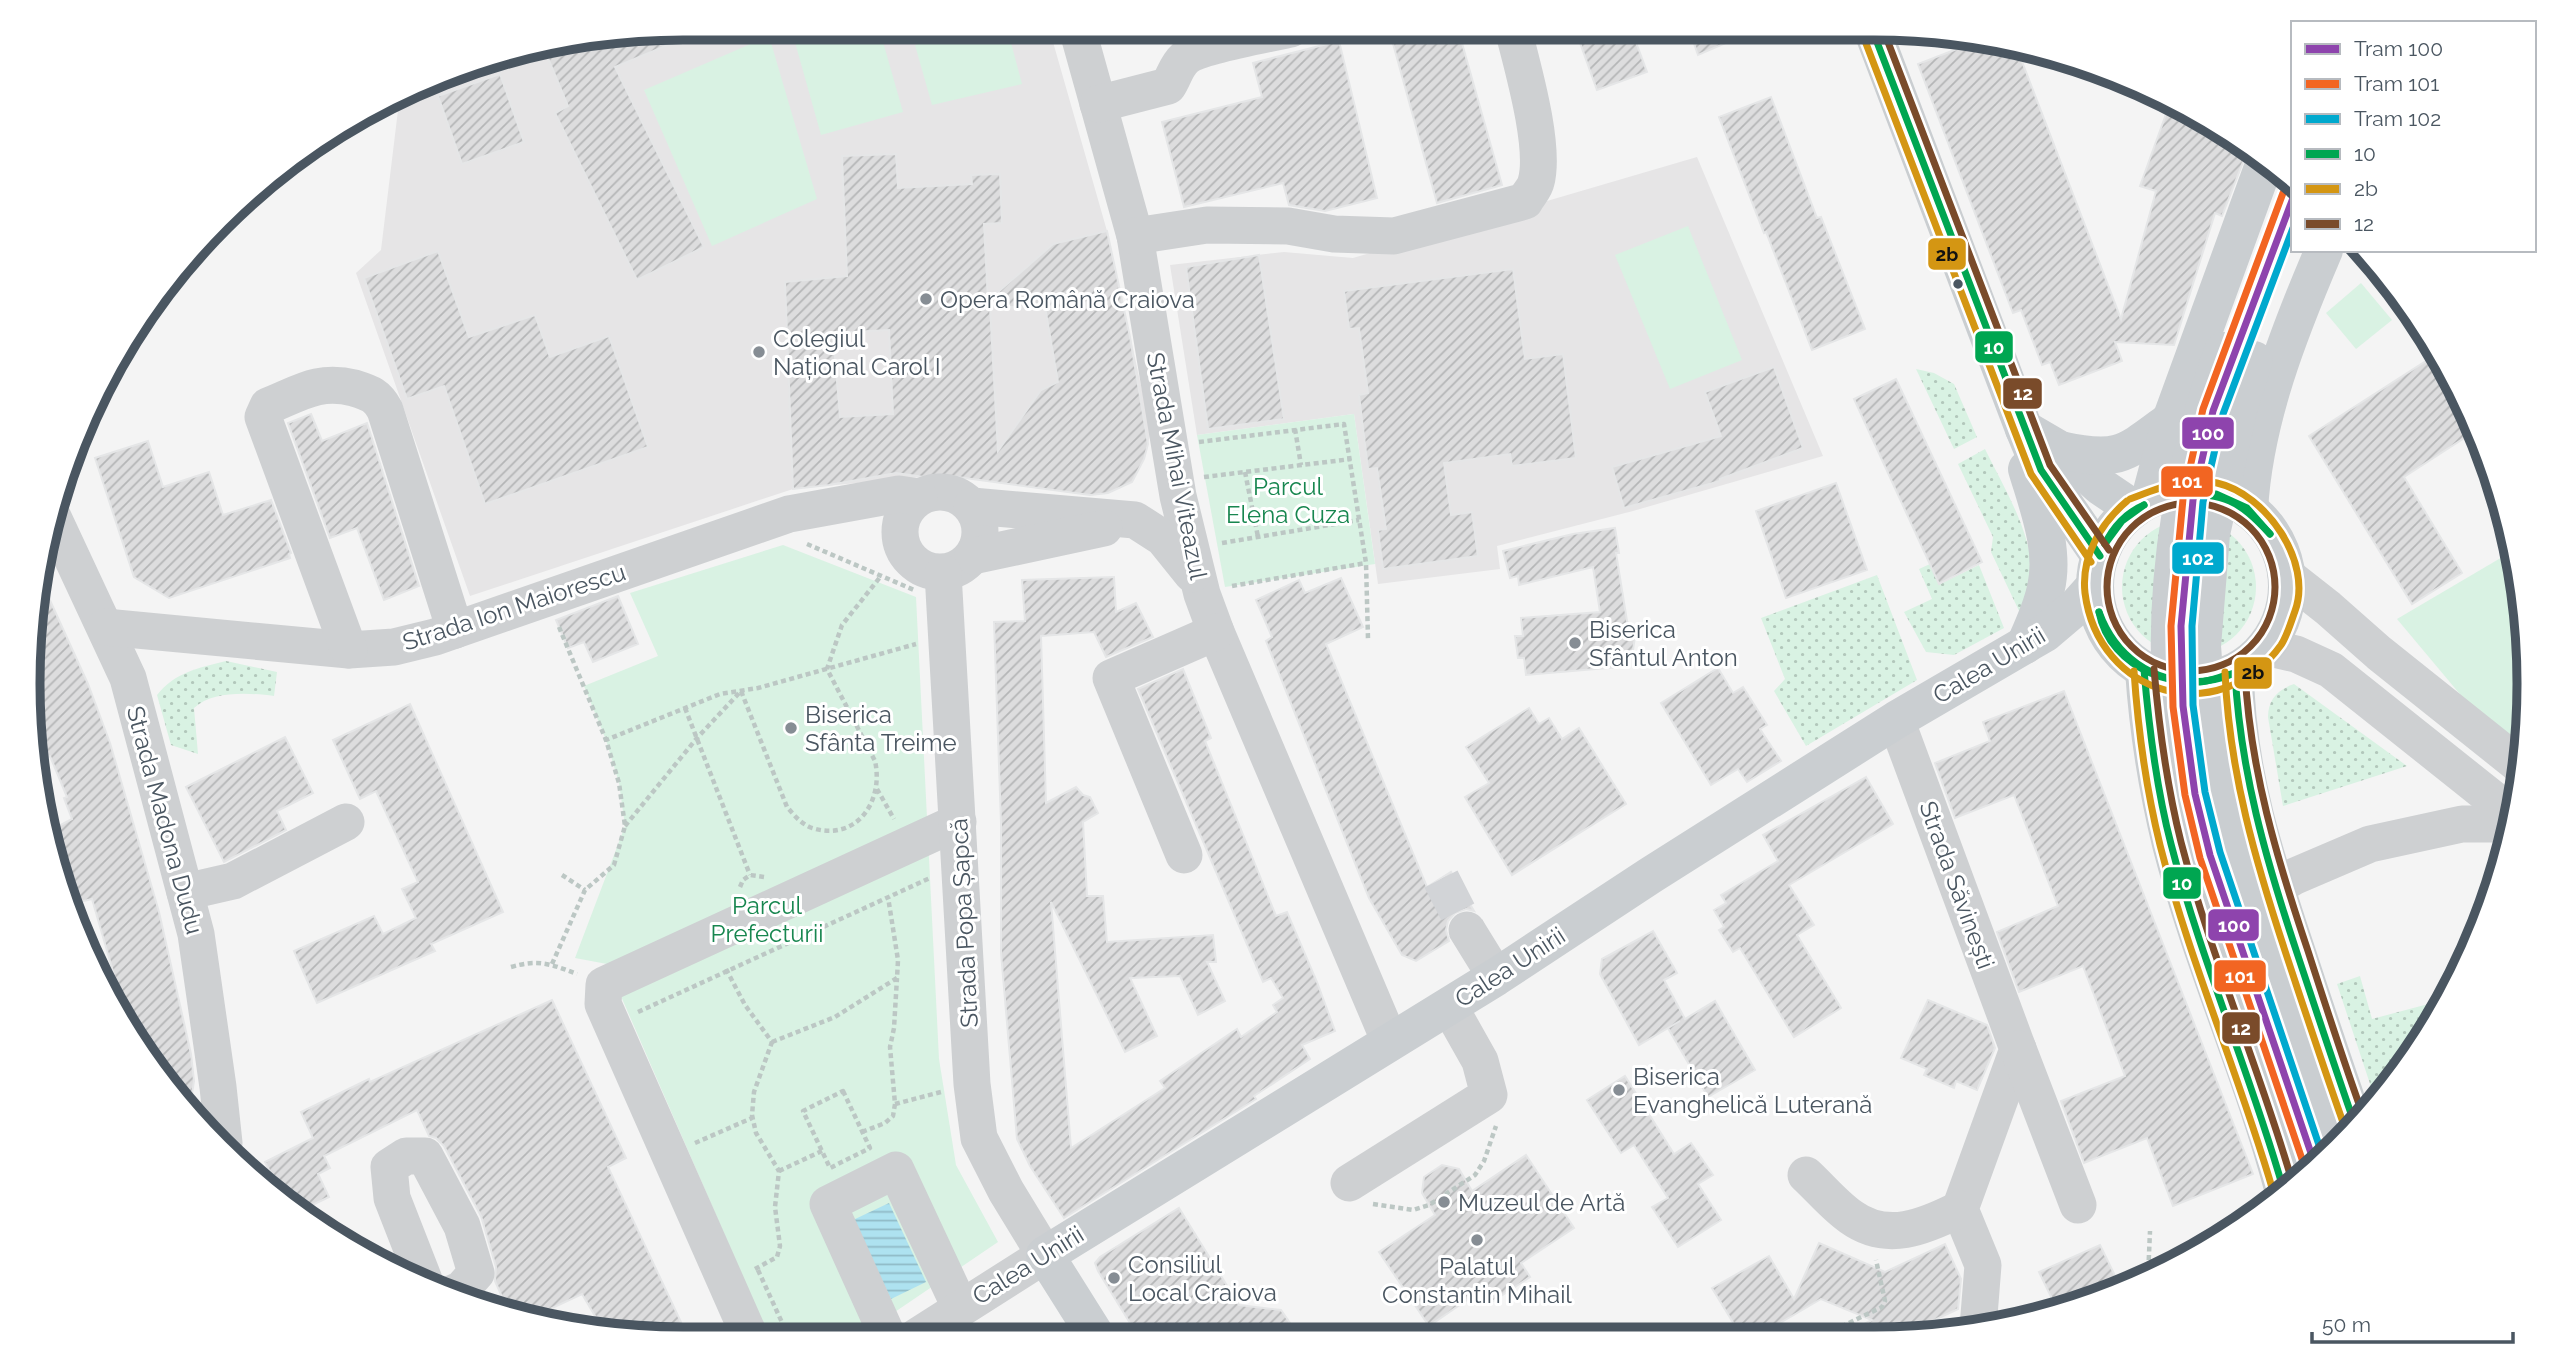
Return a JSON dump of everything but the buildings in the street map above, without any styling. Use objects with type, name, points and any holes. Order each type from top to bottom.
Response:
[{"type":"main road","points":[[1876,40],[2041,470],[2097,571]]},
{"type":"main road","points":[[2142,504],[2262,171]]},
{"type":"main road","points":[[2284,188],[2239,356],[2239,406],[2211,534],[2202,646],[2213,758],[2235,872],[2328,1138]]},
{"type":"main road","points":[[2295,252],[2239,356],[2207,398],[2178,521],[2169,648],[2178,755],[2200,856],[2304,1161]]},
{"type":"main road","points":[[2249,510],[2250,482],[2266,406],[2323,252]]},
{"type":"main road","points":[[2060,450],[2092,457],[2123,453],[2172,420]]},
{"type":"main road","points":[[2024,429],[2060,450],[2100,486],[2142,504]]},
{"type":"main road","points":[[2024,429],[2022,452],[2037,502],[2049,568],[2046,589],[2025,645]]},
{"type":"main road","points":[[2201,491],[2226,498],[2249,510],[2265,526],[2278,545],[2286,575],[2286,601],[2279,625],[2265,647],[2235,672],[2210,681],[2183,682],[2144,670],[2125,657],[2110,639],[2100,618],[2097,571],[2108,538],[2119,522],[2142,504],[2175,492],[2201,491]]},
{"type":"main road","name":"Calea Unirii","points":[[1045,1255],[1496,977],[1896,720],[2025,645],[2062,620],[2097,571]]},
{"type":"main road","points":[[2144,670],[2152,754],[2172,846],[2202,943],[2262,1114],[2281,1181]]},
{"type":"main road","points":[[2235,672],[2235,706],[2243,767],[2274,889],[2351,1114]]},
{"type":"main road","points":[[1045,1255],[1090,1327]]},
{"type":"street","name":"Strada Mihai Viteazul","points":[[1080,40],[1135,236],[1177,488],[1202,594],[1390,1042]]},
{"type":"street","points":[[1098,104],[1168,86],[1176,68],[1193,52],[1244,40]]},
{"type":"street","points":[[1135,236],[1207,225],[1288,226],[1334,234],[1394,236],[1525,201],[1536,183],[1538,149],[1529,90],[1516,40]]},
{"type":"street","points":[[349,650],[263,417],[268,405],[324,384],[336,384],[371,393],[378,398],[385,410],[455,630]]},
{"type":"street","points":[[946,574],[979,544],[981,531],[978,517],[971,506],[956,494],[937,492],[919,497],[903,516],[901,541],[906,554],[916,565],[946,574],[1135,520],[1177,488]]},
{"type":"street","name":"Strada Ion Maiorescu","points":[[105,627],[349,650],[394,647],[455,630],[784,516],[899,494],[919,497]]},
{"type":"street","points":[[971,506],[1135,520],[1163,538],[1173,548],[1188,567],[1202,594]]},
{"type":"street","name":"Strada Ion Maiorescu","points":[[784,516],[837,517],[887,533],[901,541]]},
{"type":"street","name":"Strada Madona Dudu","points":[[59,530],[128,678],[196,934],[223,1132]]},
{"type":"street","name":"Strada Popa Șapcă","points":[[946,574],[945,828],[979,1138],[1006,1191],[1045,1255]]},
{"type":"street","points":[[2286,575],[2512,758]]},
{"type":"street","points":[[1184,855],[1111,678],[1216,632]]},
{"type":"street","points":[[2265,647],[2296,654],[2331,670],[2504,808]]},
{"type":"street","name":"Strada Săvinești","points":[[1896,720],[2078,1205]]},
{"type":"street","points":[[185,892],[233,881],[346,822]]},
{"type":"street","points":[[2274,889],[2303,872],[2370,845],[2462,824],[2501,824]]},
{"type":"street","points":[[746,1327],[603,1004],[604,985],[945,828]]},
{"type":"street","points":[[1467,930],[1496,977]]},
{"type":"street","points":[[1349,1183],[1489,1095],[1480,1061],[1449,1006]]},
{"type":"street","points":[[1979,1317],[1983,1265],[1960,1209],[2018,1049]]},
{"type":"street","points":[[420,1270],[392,1198],[389,1167],[406,1156],[425,1156],[462,1226],[476,1273],[463,1288]]},
{"type":"street","points":[[883,1327],[828,1204],[896,1170],[960,1307]]},
{"type":"street","points":[[1806,1175],[1851,1218],[1882,1232],[1931,1224],[1960,1209]]},
{"type":"street","name":"Calea Unirii","points":[[931,1327],[1045,1255]]},
{"type":"path","points":[[1198,442],[1344,424],[1366,563],[1368,639]]},
{"type":"path","points":[[1296,429],[1301,465]]},
{"type":"path","points":[[1177,488],[1245,472],[1351,459]]},
{"type":"path","points":[[1245,472],[1258,537]]},
{"type":"path","points":[[784,516],[803,542],[881,576],[946,574]]},
{"type":"path","points":[[1217,544],[1359,520]]},
{"type":"path","points":[[1202,594],[1225,587],[1366,563]]},
{"type":"path","points":[[741,691],[787,807],[800,821],[812,828],[843,830],[865,814],[877,789],[875,761],[827,669],[842,625],[881,576]]},
{"type":"path","points":[[549,598],[606,740],[619,783],[625,826]]},
{"type":"path","points":[[606,740],[720,694],[827,669],[923,642]]},
{"type":"path","points":[[552,964],[585,890],[614,865],[625,826],[696,737],[741,691]]},
{"type":"path","points":[[685,708],[750,875]]},
{"type":"path","points":[[612,1024],[934,876],[945,828]]},
{"type":"path","points":[[562,875],[585,890]]},
{"type":"path","points":[[862,1132],[885,1123],[893,1116],[895,1104],[890,1047],[894,1028],[898,960],[888,898]]},
{"type":"path","points":[[711,935],[745,1005],[772,1042]]},
{"type":"path","points":[[511,967],[529,962],[552,964],[604,985]]},
{"type":"path","points":[[726,1283],[777,1257],[780,1246],[775,1207],[779,1171],[756,1133],[752,1118],[754,1092],[772,1042],[835,1017],[897,978]]},
{"type":"path","points":[[895,1104],[972,1084]]},
{"type":"path","points":[[843,1091],[870,1148],[830,1168],[822,1151],[803,1111],[843,1091]]},
{"type":"path","points":[[1349,1183],[1373,1205],[1413,1210],[1429,1205],[1475,1175],[1484,1161],[1496,1129],[1489,1095]]},
{"type":"path","points":[[669,1154],[752,1118]]},
{"type":"path","points":[[779,1171],[822,1151]]},
{"type":"path","points":[[2149,1264],[2150,1231]]},
{"type":"path","points":[[1841,1327],[1882,1307],[1885,1301],[1876,1258],[1882,1232]]},
{"type":"shaded area","name":"Colegiul Național Carol I","points":[[1052,40],[1107,231],[1151,431],[1144,459],[1132,482],[1108,493],[1090,495],[943,475],[793,489],[470,596],[356,273],[381,250],[398,107],[477,74],[558,53],[641,42]]},
{"type":"shaded area","points":[[1697,157],[1823,456],[1633,511],[1497,546],[1500,569],[1378,584],[1354,414],[1197,435],[1170,265],[1284,252],[1353,258]]},
{"type":"green space","points":[[760,40],[770,40],[817,199],[712,246],[644,90]]},
{"type":"green space","points":[[794,40],[882,40],[903,112],[821,135]]},
{"type":"green space","points":[[933,40],[1010,40],[1022,84],[932,105],[915,45]]},
{"type":"green space","points":[[1688,226],[1742,360],[1670,389],[1615,255]]},
{"type":"green space","points":[[2361,283],[2392,320],[2356,349],[2326,313]]},
{"type":"green space","points":[[1916,369],[1934,373],[1954,384],[1977,437],[1954,449]]},
{"type":"green space","name":"Parcul Elena Cuza","points":[[1354,414],[1375,564],[1225,587],[1197,435]]},
{"type":"green space","points":[[1985,449],[2017,514],[2029,549],[2032,584],[2021,615],[1991,552],[1993,537],[1958,464]]},
{"type":"green space","points":[[2189,520],[2215,525],[2236,540],[2251,561],[2256,587],[2251,613],[2236,634],[2215,649],[2189,654],[2163,649],[2142,634],[2127,613],[2122,587],[2127,561],[2142,540],[2163,525]]},
{"type":"green space","name":"Parcul Prefecturii","points":[[783,545],[916,597],[939,1059],[956,1165],[998,1242],[873,1327],[765,1327],[607,964],[575,958],[625,826],[619,783],[606,740],[584,686],[658,656],[630,593]]},
{"type":"green space","points":[[2504,556],[2515,641],[2517,684],[2514,738],[2464,699],[2397,619]]},
{"type":"green space","points":[[1930,564],[1940,584],[1979,565],[2004,628],[1954,655],[1926,652],[1904,612],[1932,599],[1919,569]]},
{"type":"green space","points":[[1877,575],[1917,680],[1806,746],[1774,691],[1785,679],[1761,618]]},
{"type":"green space","points":[[226,661],[277,672],[274,696],[232,694],[202,702],[194,708],[198,754],[171,745],[157,695],[180,676]]},
{"type":"green space","points":[[2294,684],[2407,766],[2283,806],[2268,711],[2275,696]]},
{"type":"green space","points":[[2360,976],[2372,1019],[2432,1003],[2372,1090],[2337,984]]},
{"type":"water","points":[[889,1203],[926,1282],[891,1299],[853,1220]]},
{"type":"tunnel","points":[[1441,879],[1467,930]]},
{"type":"tram line","name":"101","points":[[2283,193],[2203,409],[2183,499],[2171,626],[2173,707],[2185,795],[2200,858],[2303,1162]]},
{"type":"tram line","name":"100","points":[[2291,203],[2213,411],[2193,500],[2181,626],[2183,706],[2195,794],[2210,855],[2311,1154]]},
{"type":"tram line","name":"102","points":[[2291,233],[2223,414],[2203,502],[2192,626],[2193,705],[2205,792],[2220,852],[2319,1146]]},
{"type":"transit line","name":"2b","points":[[1865,40],[2031,474],[2091,562]]},
{"type":"transit line","name":"10","points":[[1876,40],[2041,470],[2100,556]]},
{"type":"transit line","name":"12","points":[[1887,41],[2050,465],[2109,550]]},
{"type":"transit line","name":"2b","points":[[2127,501],[2108,520],[2094,542],[2086,567],[2085,593],[2095,628],[2112,657],[2136,677],[2165,690],[2195,693],[2226,688],[2255,672],[2281,645],[2289,629],[2299,592],[2291,552],[2268,515],[2235,490],[2205,481],[2162,487],[2130,499]]},
{"type":"transit line","name":"10","points":[[2179,493],[2208,495],[2230,501],[2248,513],[2270,534]]},
{"type":"transit line","name":"10","points":[[2179,493],[2216,494],[2247,508],[2270,534]]},
{"type":"transit line","name":"12","points":[[2191,503],[2223,509],[2250,528],[2269,555],[2275,587],[2269,619],[2250,646],[2223,665],[2191,671],[2159,665],[2132,646],[2113,619],[2107,587],[2113,555],[2132,528],[2159,509],[2191,503]]},
{"type":"transit line","name":"10","points":[[2105,544],[2121,521],[2144,505]]},
{"type":"transit line","name":"10","points":[[2105,544],[2122,521],[2144,505]]},
{"type":"transit line","name":"10","points":[[2099,612],[2106,628],[2125,654],[2151,672],[2166,678],[2200,682],[2232,674]]},
{"type":"transit line","name":"10","points":[[2099,612],[2106,632],[2117,649],[2132,663],[2150,673],[2191,682],[2232,674]]},
{"type":"transit line","name":"12","points":[[2154,669],[2164,756],[2181,842],[2206,927],[2290,1174]]},
{"type":"transit line","name":"10","points":[[2144,670],[2154,757],[2171,844],[2197,931],[2281,1181]]},
{"type":"transit line","name":"2b","points":[[2134,671],[2143,759],[2160,845],[2186,932],[2272,1188]]},
{"type":"transit line","name":"2b","points":[[2225,672],[2232,746],[2255,852],[2287,957],[2343,1122]]},
{"type":"transit line","name":"10","points":[[2235,672],[2242,744],[2265,849],[2351,1114]]},
{"type":"transit line","name":"12","points":[[2245,672],[2259,779],[2276,848],[2359,1105]]},
{"type":"place","name":"Opera Română Craiova","points":[[926,299]]},
{"type":"place","name":"Colegiul Național Carol I","points":[[759,352]]},
{"type":"place","name":"Biserica Sfântul Anton","points":[[1575,643]]},
{"type":"place","name":"Biserica Sfânta Treime","points":[[791,728]]},
{"type":"place","name":"Biserica Evanghelică Luterană","points":[[1619,1090]]},
{"type":"place","name":"Muzeul de Artă","points":[[1444,1202]]},
{"type":"place","name":"Palatul Constantin Mihail","points":[[1477,1240]]},
{"type":"place","name":"Consiliul Local Craiova","points":[[1114,1278]]}]
